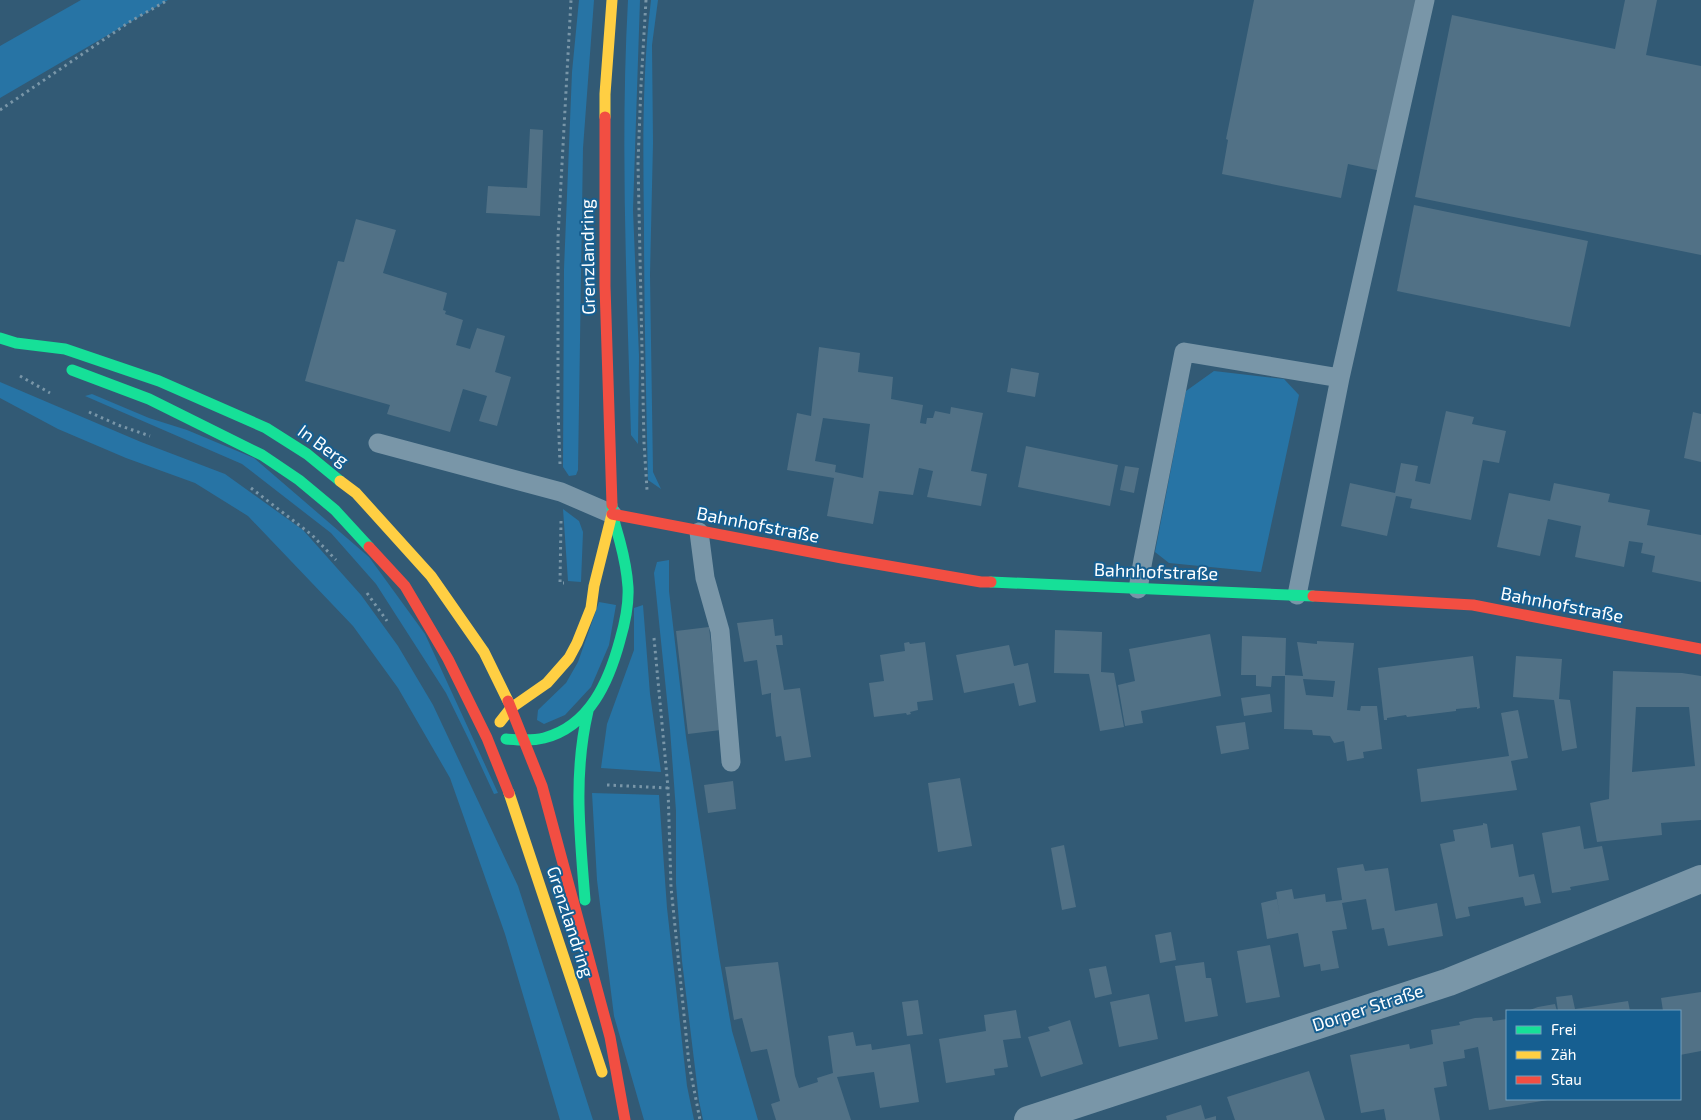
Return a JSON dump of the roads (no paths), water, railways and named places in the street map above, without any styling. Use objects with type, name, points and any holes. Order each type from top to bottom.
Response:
[{"type":"main road","name":"Grenzlandring","points":[[487,738],[512,708],[547,683],[569,658],[591,608],[594,586],[612,514],[605,286],[604,94],[612,0]]},
{"type":"main road","name":"In Berg","points":[[0,338],[16,343],[65,349],[160,381],[266,428],[306,454],[356,493],[431,576],[484,652],[512,708]]},
{"type":"main road","name":"In Berg","points":[[16,343],[40,357]]},
{"type":"main road","points":[[57,365],[149,399],[262,455],[299,480],[336,510],[405,586],[448,659],[487,738]]},
{"type":"main road","name":"Grenzlandring","points":[[487,738],[524,741],[546,738],[568,728],[588,711],[601,691],[613,668],[626,617],[628,590],[623,548],[612,514]]},
{"type":"main road","name":"Bahnhofstraße","points":[[612,514],[700,532],[981,582],[1297,595],[1473,605],[1701,650]]},
{"type":"main road","name":"Grenzlandring","points":[[512,708],[542,786],[610,1037],[624,1118]]},
{"type":"main road","points":[[588,711],[582,732],[576,783],[589,961]]},
{"type":"main road","name":"Grenzlandring","points":[[487,738],[510,796],[603,1075],[624,1118]]},
{"type":"street","name":"Dorper Straße","points":[[1028,1120],[1449,982],[1701,879]]},
{"type":"lane","points":[[1297,595],[1340,378],[1425,0]]},
{"type":"lane","points":[[1138,589],[1184,352],[1340,378]]},
{"type":"lane","points":[[378,443],[562,492],[612,514]]},
{"type":"lane","points":[[700,532],[705,578],[720,631],[731,762]]}]
